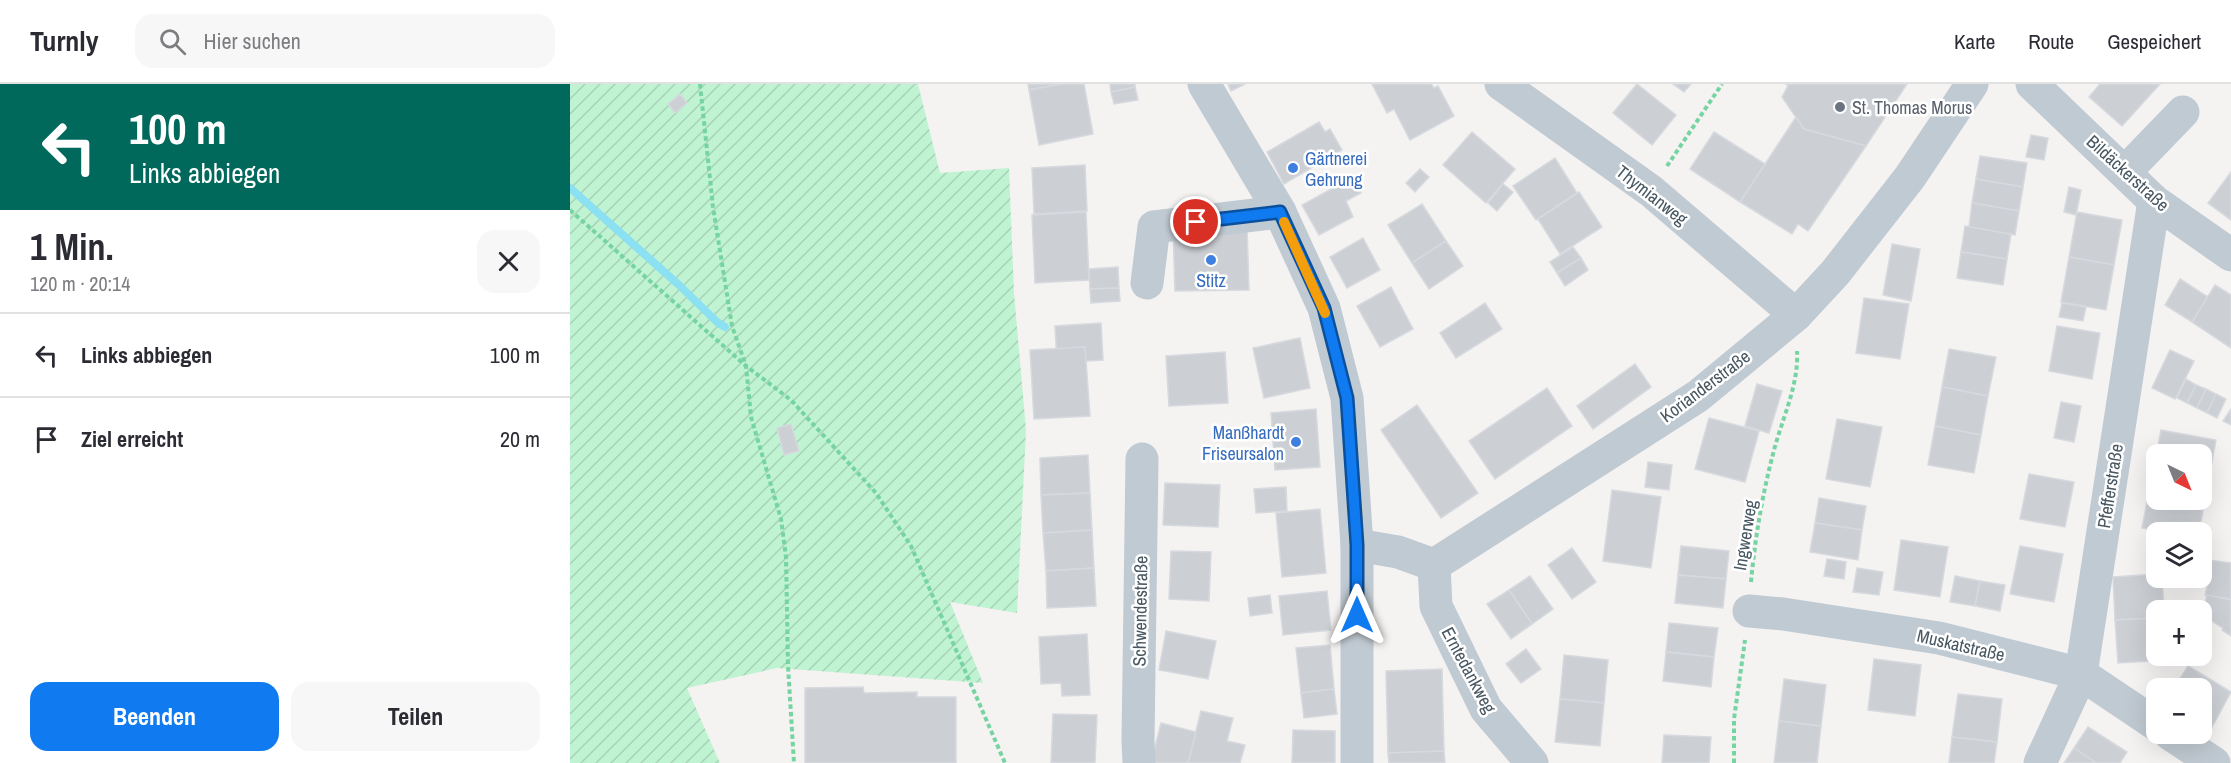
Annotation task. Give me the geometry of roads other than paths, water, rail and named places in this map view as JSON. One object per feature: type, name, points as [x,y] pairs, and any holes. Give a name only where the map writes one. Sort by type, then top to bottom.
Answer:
[{"type":"street","points":[[1204,84],[1280,212],[1324,308],[1347,398],[1357,545],[1357,763]]},
{"type":"street","name":"Thymianweg","points":[[1501,84],[1651,191],[1796,315]]},
{"type":"street","name":"Korianderstraße","points":[[1434,566],[1698,396],[1796,315],[1835,273],[1910,177],[1972,84]]},
{"type":"street","name":"Bildäckerstraße","points":[[2032,84],[2154,201],[2231,255]]},
{"type":"street","points":[[2125,172],[2183,112]]},
{"type":"street","name":"Pfefferstraße","points":[[2040,763],[2081,674],[2154,201]]},
{"type":"street","points":[[1147,283],[1154,227],[1280,212]]},
{"type":"street","name":"Schwendestraße","points":[[1139,763],[1142,459]]},
{"type":"street","points":[[1357,545],[1398,552],[1434,566]]},
{"type":"street","name":"Erntedankweg","points":[[1434,566],[1436,606],[1486,709],[1532,763]]},
{"type":"street","name":"Muskatstraße","points":[[1749,611],[1783,614],[1939,638],[2081,674],[2146,718]]},
{"type":"street","points":[[2185,744],[2214,763]]},
{"type":"waterway","points":[[570,188],[725,327]]},
{"type":"place","name":"St. Thomas Morus","points":[[1840,107]]},
{"type":"place","name":"Gärtnerei Gehrung","points":[[1293,168]]},
{"type":"place","name":"Stitz","points":[[1211,260]]},
{"type":"place","name":"Manßhardt Friseursalon","points":[[1296,442]]}]
